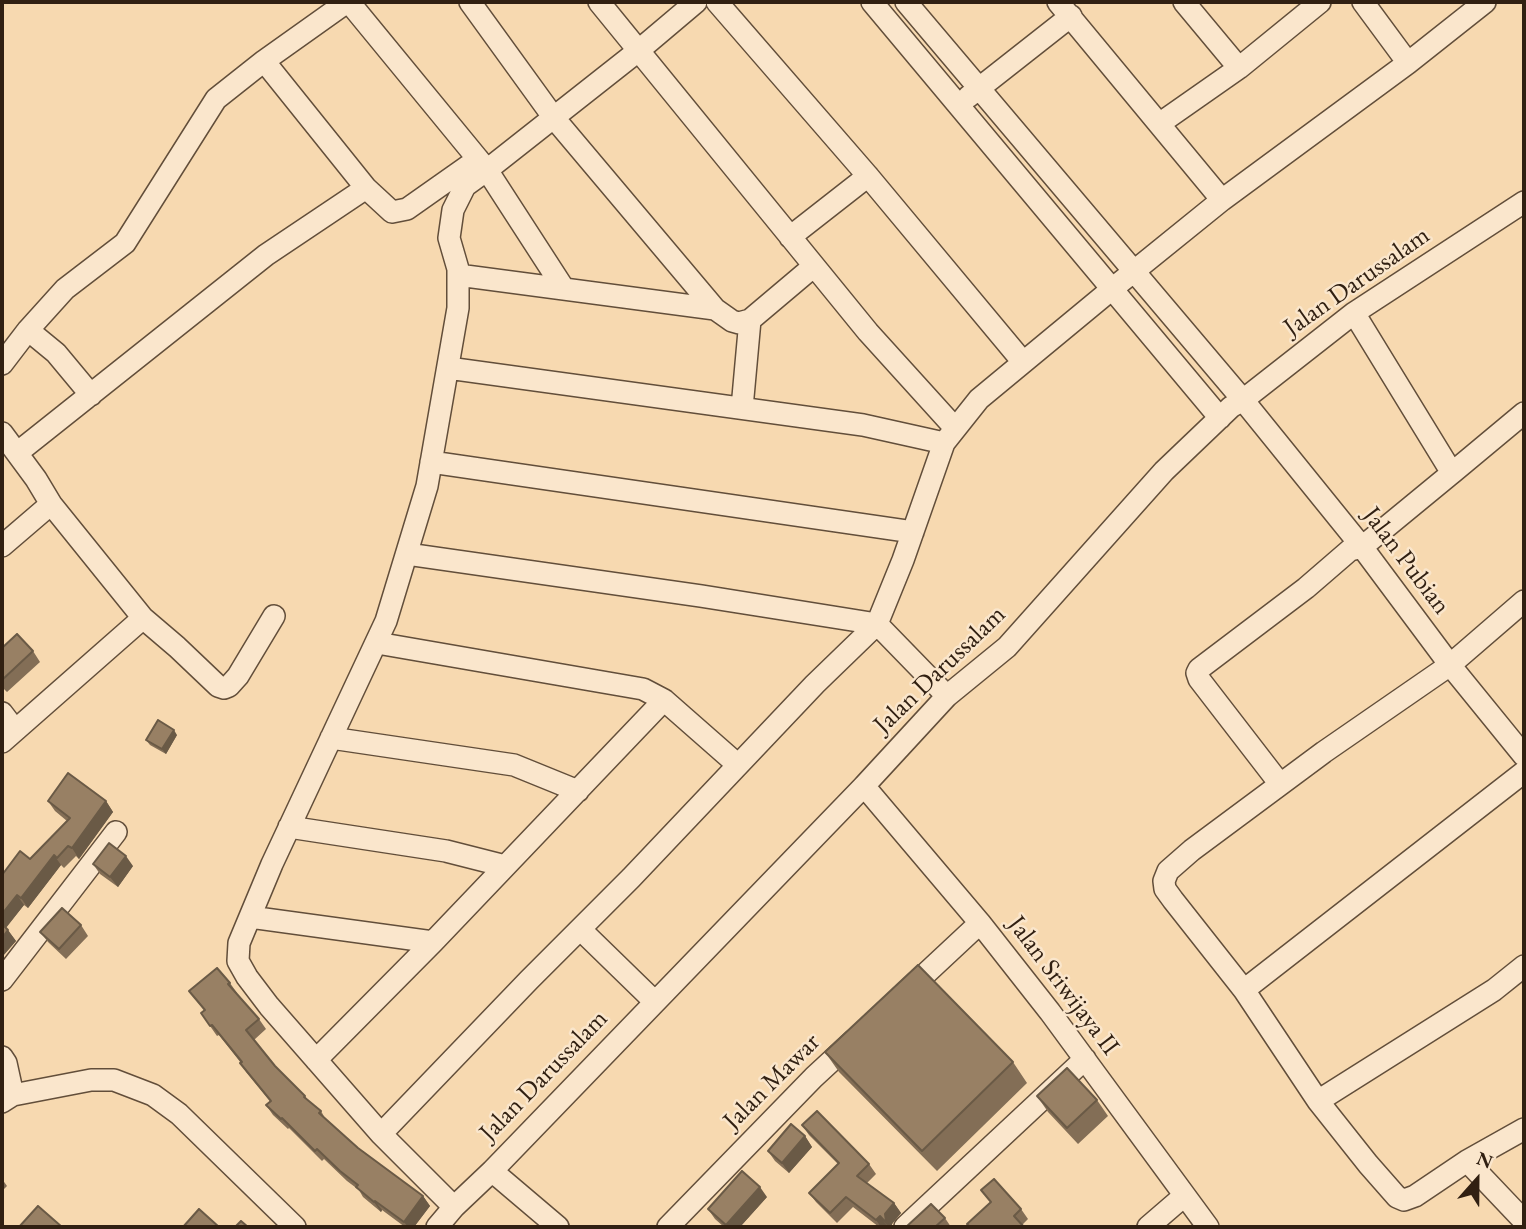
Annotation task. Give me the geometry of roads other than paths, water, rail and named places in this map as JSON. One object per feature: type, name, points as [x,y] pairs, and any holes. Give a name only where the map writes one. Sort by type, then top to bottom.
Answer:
[{"type":"street","points":[[2,364],[65,289],[125,243],[216,99],[264,61],[348,2],[482,165],[564,289]]},
{"type":"street","points":[[470,2],[554,118],[715,309],[738,323],[750,320],[814,266]]},
{"type":"street","points":[[598,2],[950,436]]},
{"type":"street","points":[[264,61],[366,188],[392,212],[407,209],[554,118],[696,2]]},
{"type":"street","points":[[717,2],[868,176],[1023,362]]},
{"type":"street","points":[[872,2],[1220,418]]},
{"type":"street","name":"Jalan Pubian","points":[[906,2],[1243,400],[1362,547],[1450,665],[1524,756]]},
{"type":"street","points":[[1184,2],[1239,68]]},
{"type":"street","points":[[1363,2],[1408,63]]},
{"type":"street","points":[[382,1135],[528,980],[631,878],[877,624],[950,436],[979,399],[1222,200],[1408,63],[1485,2]]},
{"type":"street","points":[[1159,124],[1239,68],[1315,3]]},
{"type":"street","points":[[958,104],[979,89],[1064,9],[1222,200]]},
{"type":"street","points":[[454,1207],[382,1135],[316,1060],[269,1006],[238,961],[239,943],[289,827],[377,643],[407,554],[427,486],[458,308],[458,269],[449,238],[453,210],[465,186],[482,165]]},
{"type":"street","points":[[790,237],[868,176]]},
{"type":"street","points":[[17,453],[267,255],[366,188]]},
{"type":"street","name":"Jalan Darussalam","points":[[437,1227],[864,786],[947,696],[1007,647],[1164,471],[1231,407],[1354,313],[1524,202]]},
{"type":"street","points":[[458,275],[715,309]]},
{"type":"street","points":[[1354,313],[1452,473]]},
{"type":"street","points":[[743,408],[750,320]]},
{"type":"street","points":[[29,330],[56,353],[91,395]]},
{"type":"street","points":[[448,368],[950,436]]},
{"type":"street","points":[[1280,784],[1197,673],[1203,665],[1306,588],[1350,550],[1362,547],[1524,413]]},
{"type":"street","points":[[2,433],[36,479],[51,505],[143,618],[218,686],[229,686],[238,676],[274,616]]},
{"type":"street","points":[[431,462],[913,532]]},
{"type":"street","points":[[2,546],[51,505]]},
{"type":"street","points":[[407,554],[877,624],[947,696]]},
{"type":"street","points":[[1524,601],[1450,665],[1280,784],[1192,850],[1168,871],[1164,881],[1165,889],[1244,990],[1318,1101],[1397,1197],[1404,1200],[1415,1196],[1467,1161],[1524,1129]]},
{"type":"street","points":[[2,713],[8,736],[143,618]]},
{"type":"street","points":[[377,643],[643,689],[664,700],[738,765]]},
{"type":"street","points":[[316,1060],[433,942],[664,700]]},
{"type":"street","points":[[331,738],[514,765],[578,791]]},
{"type":"street","points":[[1244,990],[1524,772]]},
{"type":"street","name":"Jalan Sriwijaya II","points":[[864,786],[980,923],[1050,1012],[1208,1227]]},
{"type":"street","points":[[289,827],[446,851],[505,866]]},
{"type":"street","points":[[2,980],[116,832]]},
{"type":"street","points":[[250,917],[433,942]]},
{"type":"street","points":[[892,1004],[980,923]]},
{"type":"street","points":[[580,929],[655,1002]]},
{"type":"street","points":[[1318,1101],[1494,990],[1524,966]]},
{"type":"street","name":"Jalan Mawar","points":[[668,1227],[814,1077],[863,1031]]},
{"type":"street","points":[[2,1057],[6,1063],[8,1098],[91,1080],[114,1080],[153,1095],[179,1114],[295,1227]]},
{"type":"street","points":[[905,1227],[1085,1059]]},
{"type":"street","points":[[1467,1161],[1524,1221]]},
{"type":"street","points":[[492,1171],[558,1227]]},
{"type":"street","points":[[1148,1227],[1184,1196]]}]
